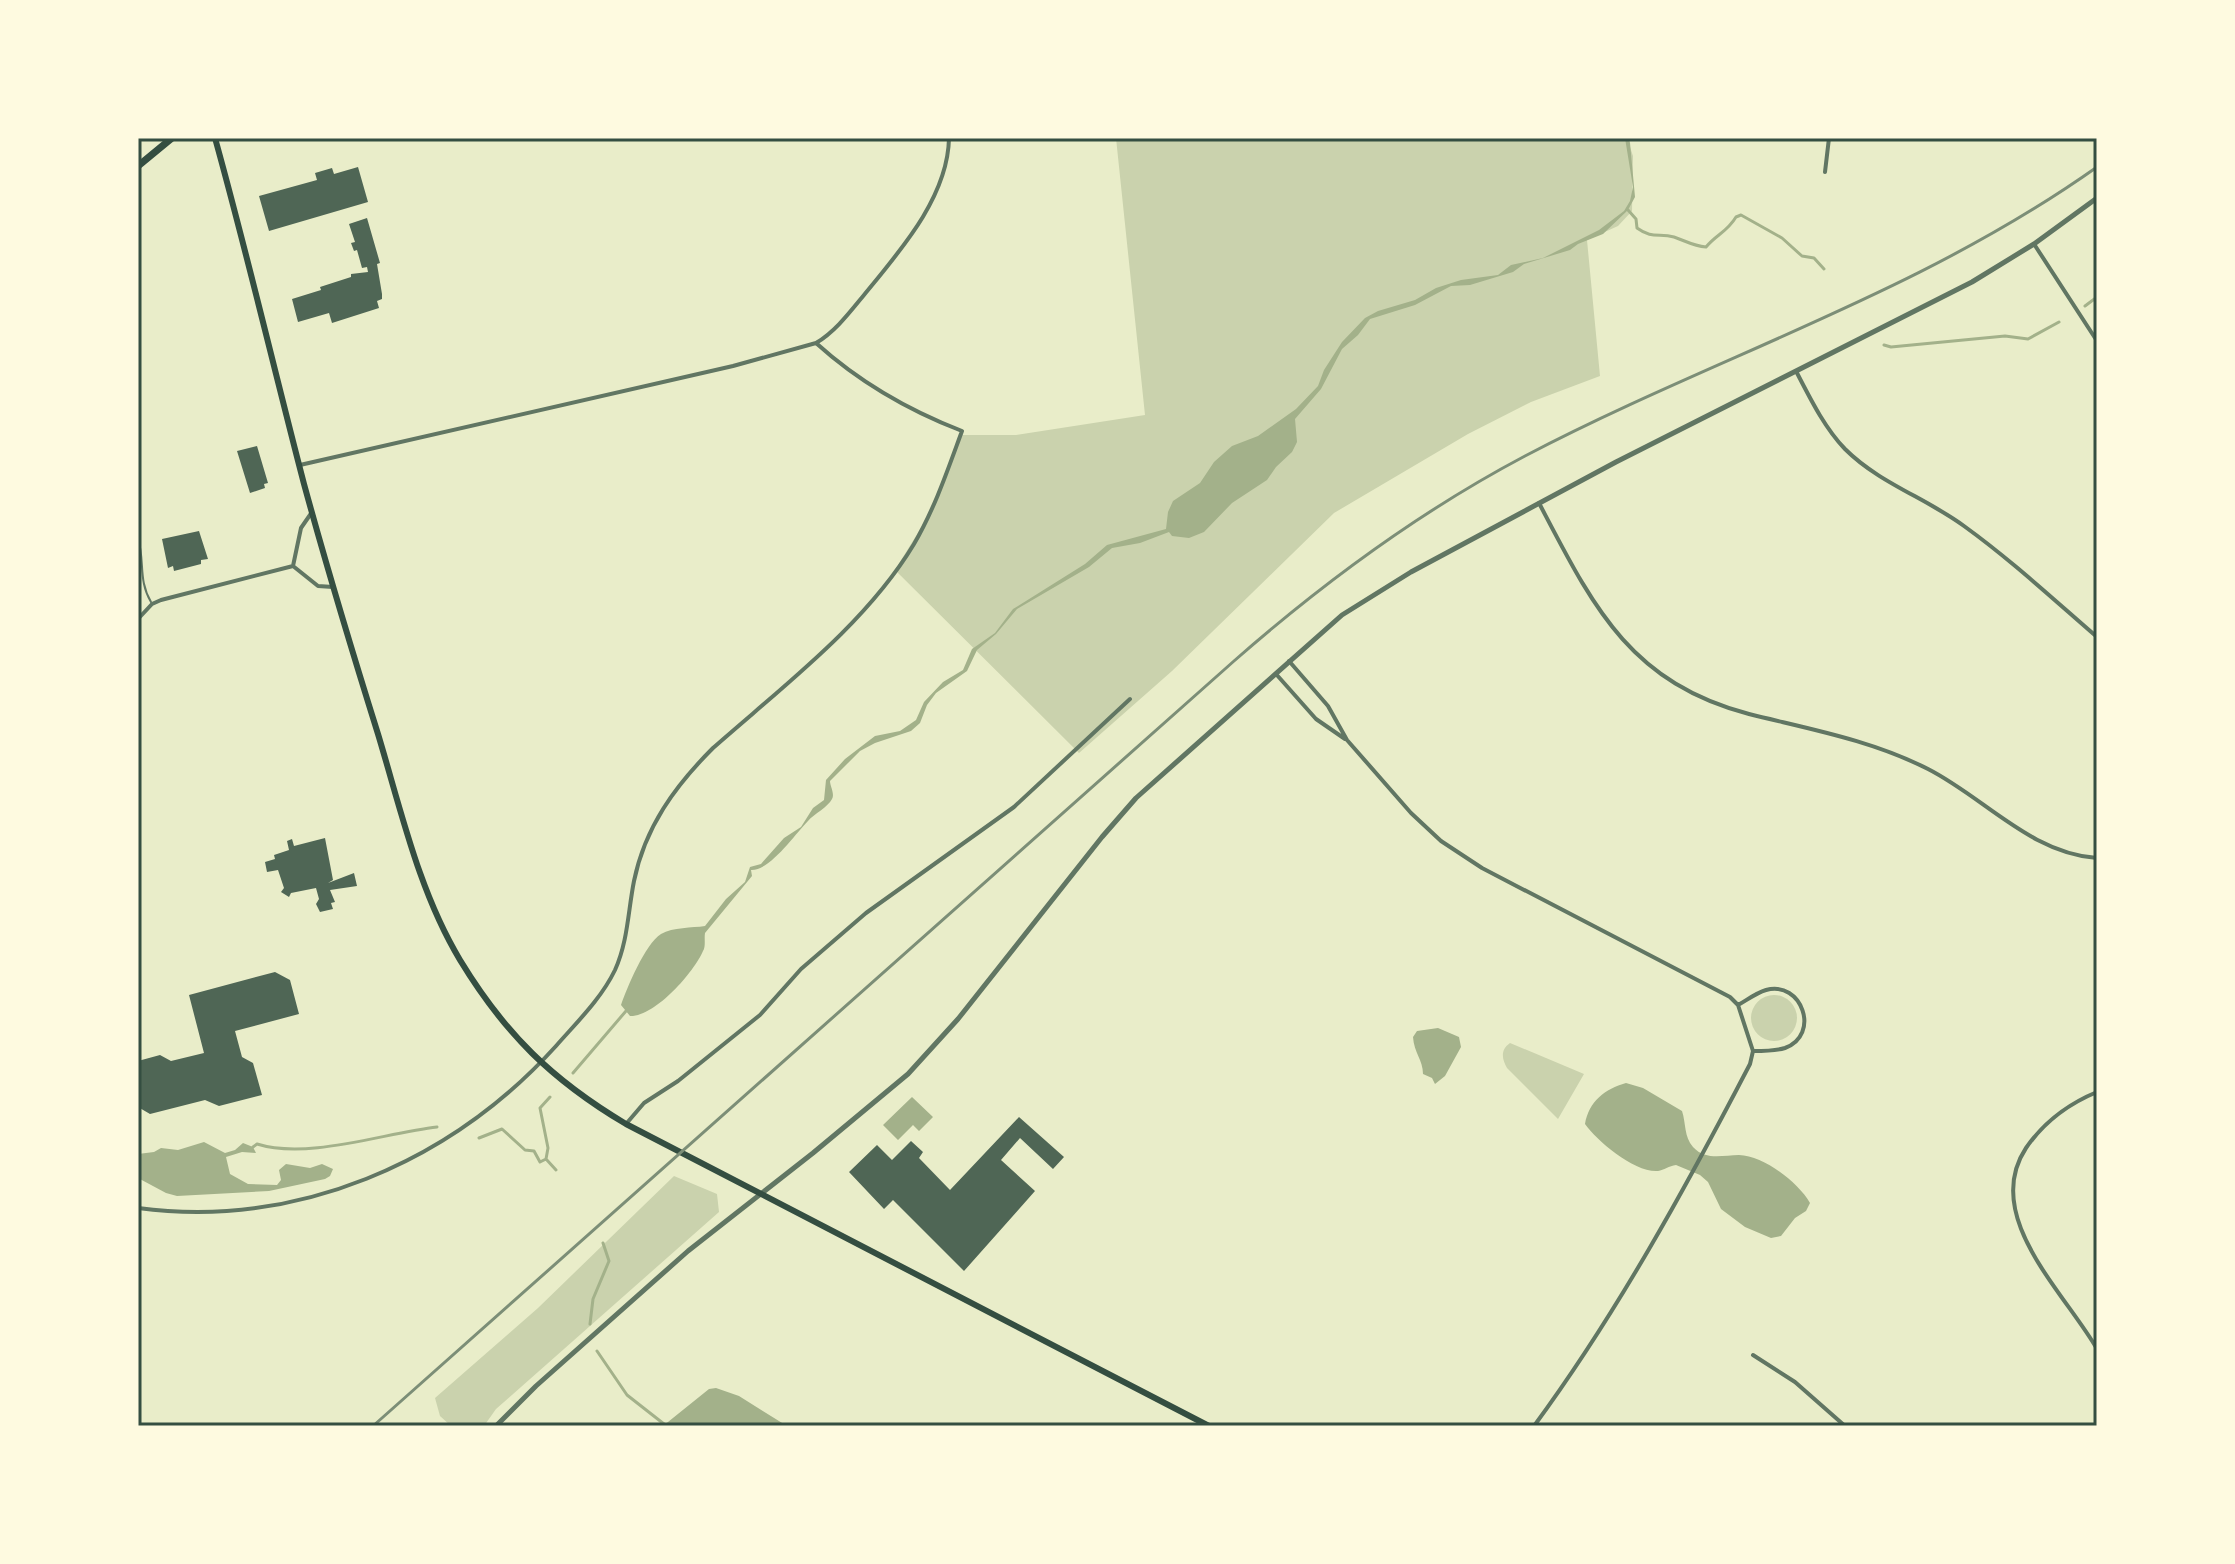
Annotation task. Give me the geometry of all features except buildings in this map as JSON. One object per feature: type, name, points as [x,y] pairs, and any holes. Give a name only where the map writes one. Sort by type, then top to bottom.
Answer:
[{"type":"main road","points":[[138,166],[172,138]]},
{"type":"main road","points":[[215,138],[312,512],[399,806],[436,913],[459,958],[505,1025],[541,1063],[585,1100],[626,1124],[1209,1426]]},
{"type":"street","points":[[300,465],[733,366],[816,343],[844,318],[908,241],[939,184],[948,160],[949,138]]},
{"type":"street","points":[[1825,172],[1829,138]]},
{"type":"street","points":[[496,1426],[536,1386],[688,1251],[884,1095],[924,1058],[1136,798],[1275,673],[1367,597],[1539,503],[1946,296],[2034,244],[2097,198]]},
{"type":"street","points":[[2034,244],[2097,341]]},
{"type":"street","points":[[138,1208],[189,1212],[251,1209],[294,1202],[341,1189],[400,1165],[450,1138],[500,1100],[541,1063],[592,1006],[614,970],[624,942],[641,853],[666,802],[713,748],[854,621],[881,590],[926,523],[962,431],[871,384],[838,363],[816,343]]},
{"type":"street","points":[[1796,371],[1819,414],[1847,451],[1869,469],[1974,533],[2097,637]]},
{"type":"street","points":[[1539,503],[1586,591],[1603,616],[1630,649],[1669,679],[1724,706],[1844,736],[1912,761],[1958,787],[2044,844],[2064,852],[2097,858]]},
{"type":"street","points":[[293,566],[301,528],[312,512]]},
{"type":"street","points":[[293,566],[318,586],[333,587]]},
{"type":"street","points":[[138,619],[152,604],[293,566]]},
{"type":"street","points":[[1289,661],[1328,706],[1347,740],[1425,828],[1457,854],[1730,997],[1738,1005],[1753,1051],[1750,1064],[1687,1182],[1594,1341],[1534,1426]]},
{"type":"street","points":[[1275,673],[1316,719],[1347,740]]},
{"type":"street","points":[[626,1124],[644,1103],[678,1081],[760,1015],[801,969],[866,913],[1014,807],[1130,699]]},
{"type":"street","points":[[1738,1005],[1758,993],[1779,989],[1795,996],[1804,1010],[1802,1033],[1792,1044],[1774,1050],[1753,1051]]},
{"type":"street","points":[[2097,1092],[2071,1105],[2039,1131],[2020,1157],[2011,1191],[2014,1212],[2025,1237],[2097,1349]]},
{"type":"street","points":[[1753,1355],[1808,1393],[1845,1426]]},
{"type":"lane","points":[[138,538],[142,584],[152,604]]},
{"type":"shaded area","points":[[1116,138],[1627,138],[1633,156],[1632,211],[1618,226],[1587,240],[1600,376],[1531,402],[1468,434],[1334,513],[1172,671],[1079,753],[895,570],[927,518],[961,435],[1016,435],[1145,415]]},
{"type":"shaded area","points":[[1625,138],[1629,138],[1630,143],[1635,197],[1628,210],[1603,234],[1570,250],[1524,264],[1513,272],[1470,285],[1451,286],[1415,305],[1370,319],[1342,349],[1321,389],[1295,419],[1297,442],[1267,480],[1232,503],[1204,532],[1189,538],[1172,536],[1169,532],[1140,543],[1112,548],[1089,567],[1017,609],[996,634],[977,650],[967,671],[936,693],[920,723],[911,731],[860,751],[830,781],[833,795],[830,802],[766,865],[751,870],[752,876],[705,933],[703,951],[683,981],[651,1009],[630,1016],[621,1005],[637,967],[655,939],[671,930],[705,926],[726,899],[745,882],[750,867],[761,864],[784,838],[801,827],[813,808],[824,800],[826,780],[845,759],[875,736],[900,731],[916,720],[924,702],[943,682],[963,670],[972,649],[995,633],[1013,609],[1085,564],[1107,545],[1166,529],[1173,501],[1200,483],[1214,462],[1232,446],[1258,436],[1296,409],[1318,386],[1342,342],[1365,318],[1415,300],[1436,288],[1461,280],[1498,275],[1511,265],[1543,258],[1599,230],[1624,211],[1633,187]]},
{"type":"shaded area","points":[[1774,995],[1790,1002],[1797,1018],[1790,1034],[1774,1041],[1758,1034],[1751,1018],[1758,1002]]},
{"type":"shaded area","points":[[1438,1028],[1459,1037],[1461,1047],[1445,1076],[1435,1084],[1432,1078],[1423,1074],[1413,1037],[1417,1031]]},
{"type":"shaded area","points":[[1510,1043],[1584,1074],[1558,1119],[1507,1068],[1503,1055]]},
{"type":"shaded area","points":[[1626,1083],[1643,1088],[1682,1111],[1688,1139],[1703,1154],[1749,1156],[1779,1172],[1805,1195],[1810,1203],[1806,1211],[1795,1218],[1781,1236],[1771,1238],[1745,1227],[1721,1209],[1708,1182],[1700,1175],[1676,1165],[1658,1171],[1649,1170],[1617,1155],[1585,1124],[1590,1109],[1599,1097]]},
{"type":"shaded area","points":[[912,1097],[933,1117],[919,1131],[913,1125],[898,1140],[883,1125]]},
{"type":"shaded area","points":[[204,1142],[225,1153],[243,1143],[253,1147],[256,1153],[242,1152],[226,1157],[230,1174],[248,1184],[277,1185],[281,1180],[279,1170],[286,1164],[310,1168],[322,1164],[333,1169],[325,1179],[269,1191],[177,1196],[138,1178],[138,1154],[161,1148],[178,1150]]},
{"type":"shaded area","points":[[674,1176],[717,1194],[719,1212],[496,1409],[484,1426],[451,1426],[440,1416],[435,1398],[538,1308]]},
{"type":"shaded area","points":[[716,1388],[739,1396],[787,1426],[663,1426],[709,1389]]},
{"type":"waterway","points":[[1628,210],[1636,219],[1637,228],[1642,231],[1706,247],[1741,215],[1782,238],[1802,256],[1814,258],[1824,269]]},
{"type":"waterway","points":[[2085,306],[2097,297]]},
{"type":"waterway","points":[[1884,345],[1891,347],[2005,336],[2028,339],[2059,322]]},
{"type":"waterway","points":[[573,1073],[626,1011]]},
{"type":"waterway","points":[[479,1138],[502,1129],[525,1150],[534,1151],[540,1162],[546,1159],[548,1148],[540,1108],[550,1097]]},
{"type":"waterway","points":[[253,1147],[257,1144],[277,1148],[322,1147],[437,1127]]},
{"type":"waterway","points":[[546,1159],[556,1170]]},
{"type":"waterway","points":[[590,1324],[593,1299],[609,1261],[603,1243]]},
{"type":"waterway","points":[[597,1351],[627,1395],[664,1424]]},
{"type":"railway","points":[[373,1426],[1234,661],[1338,576],[1447,501],[1525,456],[1597,420],[1888,288],[2029,212],[2097,167]]}]
